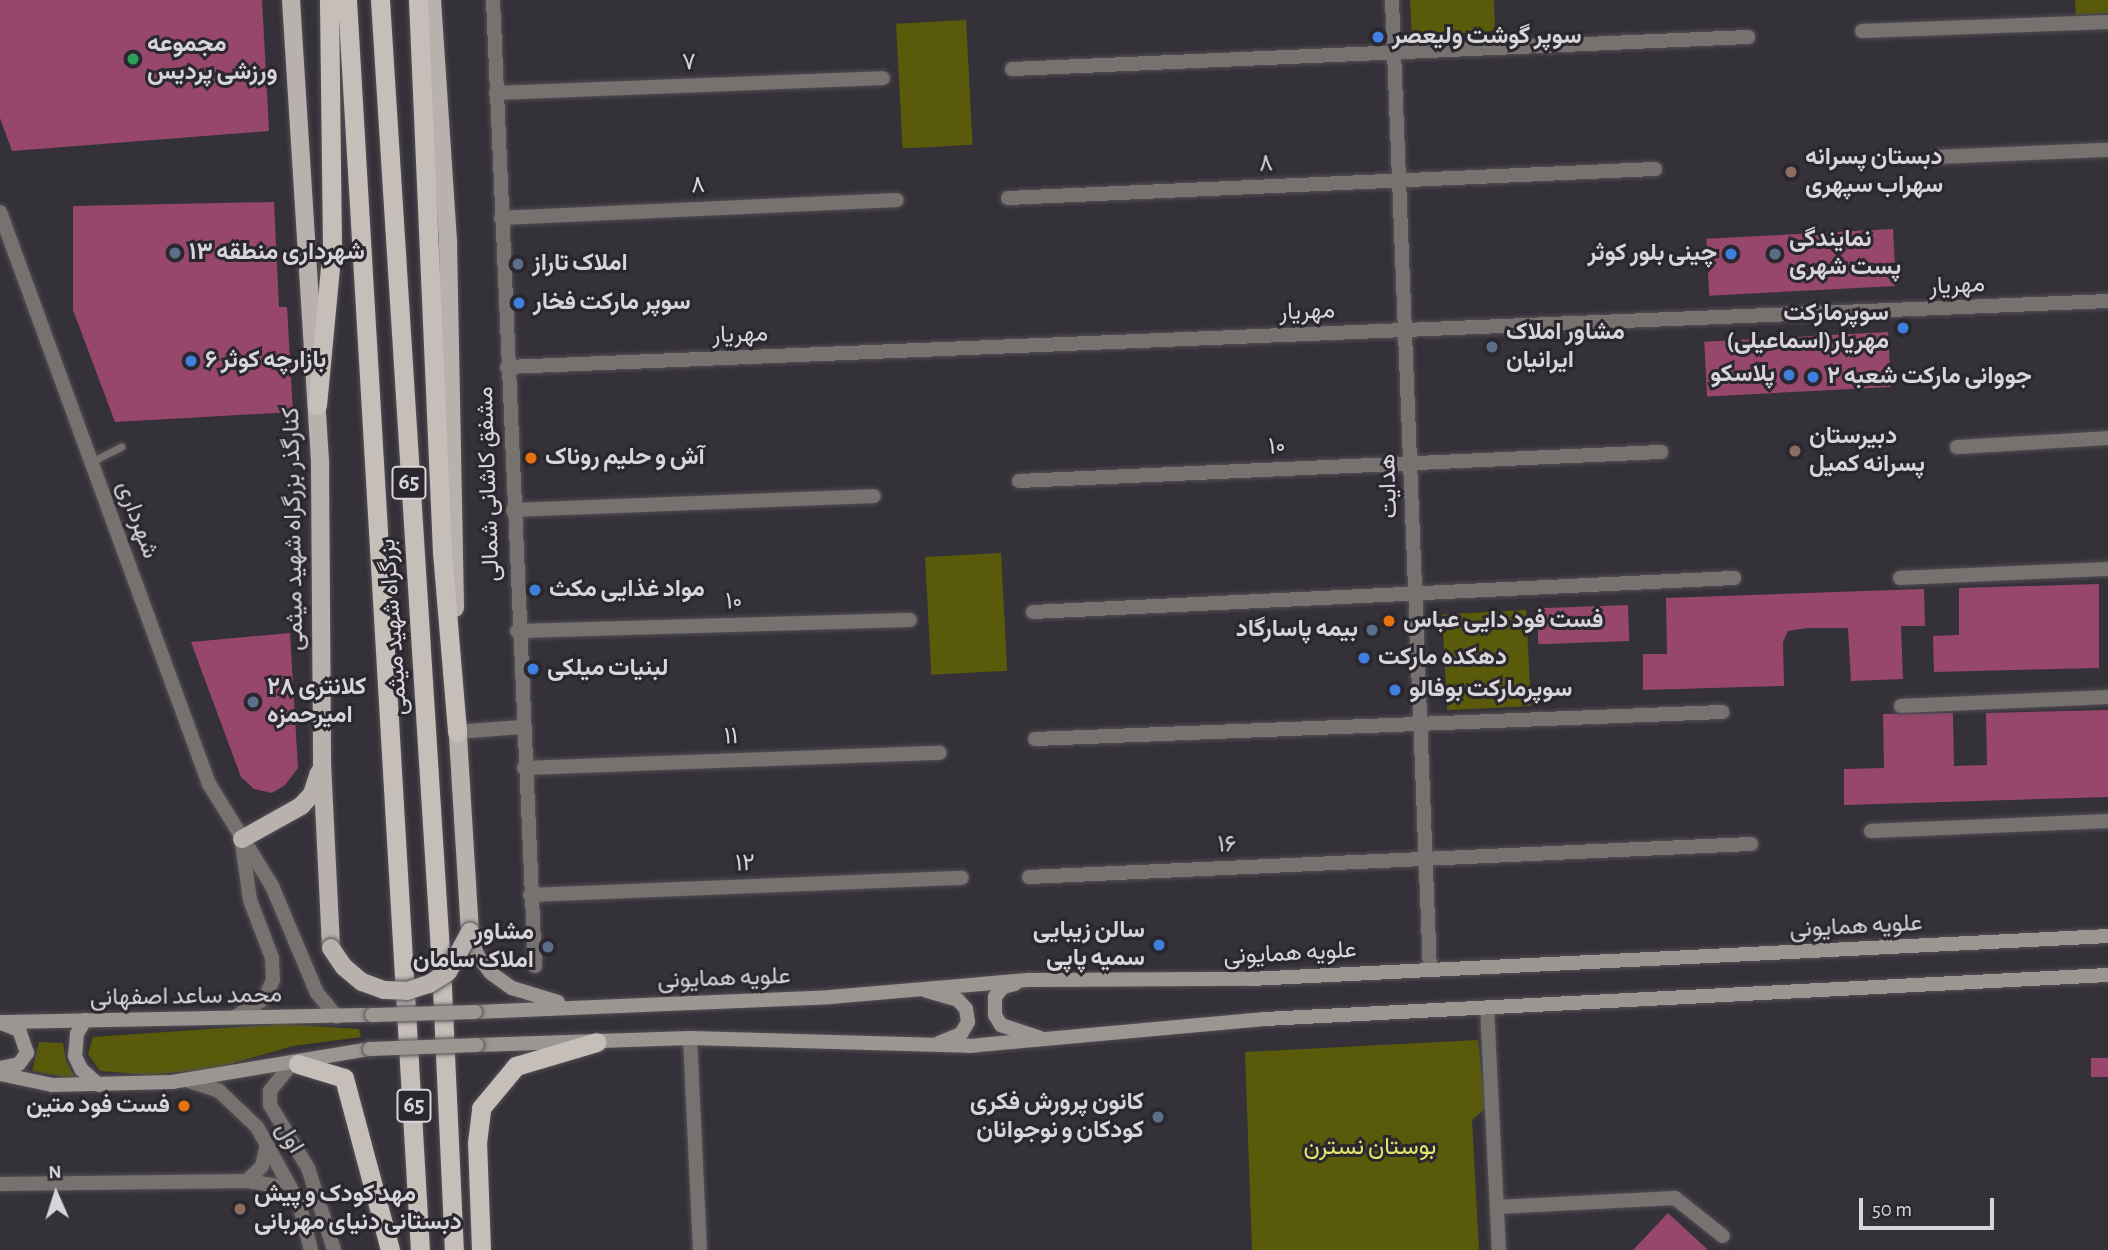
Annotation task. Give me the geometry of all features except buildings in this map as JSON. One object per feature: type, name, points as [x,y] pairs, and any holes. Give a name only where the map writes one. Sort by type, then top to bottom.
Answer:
[{"type":"highway","points":[[317,405],[332,247],[329,0]]},
{"type":"highway","name":"بزرگراه شهید میثمی","points":[[347,0],[420,1250]]},
{"type":"highway","name":"بزرگراه شهید میثمی","points":[[380,0],[441,966],[454,1250]]},
{"type":"highway","points":[[418,0],[442,552],[457,732]]},
{"type":"highway","points":[[481,1250],[477,1143],[481,1108],[516,1066],[597,1042]]},
{"type":"highway","points":[[294,1065],[344,1078],[390,1250]]},
{"type":"main road","name":"کنارگذر بزرگراه شهید میثمی","points":[[291,0],[317,405],[322,763],[331,948],[344,967],[362,982],[384,990],[407,990],[448,972],[470,932]]},
{"type":"main road","points":[[432,0],[448,243],[457,732],[470,932],[485,965],[512,988],[543,1000],[601,1006]]},
{"type":"main road","points":[[242,839],[301,806],[312,794],[322,763]]},
{"type":"main road","name":"علویه همایونی","points":[[372,1016],[830,997],[1030,980],[1239,980],[2108,936]]},
{"type":"main road","points":[[0,1071],[52,1085],[189,1081],[294,1065],[370,1049],[690,1038],[924,1047],[1051,1040],[1265,1019],[2108,975]]},
{"type":"main road","points":[[1030,980],[1003,987],[995,997],[995,1015],[1013,1031],[1051,1040]]},
{"type":"main road","points":[[916,988],[958,1000],[966,1009],[968,1022],[954,1037],[924,1047]]},
{"type":"main road","name":"محمد ساعد اصفهانی","points":[[0,1023],[372,1016]]},
{"type":"main road","points":[[85,1020],[77,1034],[75,1056],[81,1069],[99,1085]]},
{"type":"main road","points":[[0,1023],[19,1030],[27,1053],[19,1064],[0,1071]]},
{"type":"street","name":"مشفق کاشانی شمالی","points":[[493,0],[521,727],[535,966]]},
{"type":"street","name":"هدایت","points":[[1392,0],[1430,970]]},
{"type":"street","points":[[1862,31],[2108,22]]},
{"type":"street","points":[[1012,69],[1748,37]]},
{"type":"street","name":"۷","points":[[496,93],[883,78]]},
{"type":"street","points":[[1938,157],[2108,150]]},
{"type":"street","points":[[1399,181],[1655,169]]},
{"type":"street","name":"۸","points":[[1008,198],[1399,181]]},
{"type":"street","name":"۸","points":[[501,218],[897,200]]},
{"type":"street","name":"شهرداری","points":[[0,212],[209,784],[272,886],[317,993],[337,1017]]},
{"type":"street","name":"مهریار","points":[[508,367],[2108,301]]},
{"type":"street","points":[[1957,447],[2108,438]]},
{"type":"street","name":"۱۰","points":[[1019,481],[1661,452]]},
{"type":"street","points":[[513,510],[874,496]]},
{"type":"street","points":[[1900,578],[2108,569]]},
{"type":"street","points":[[1034,612],[1734,578]]},
{"type":"street","name":"۱۰","points":[[517,631],[910,620]]},
{"type":"street","points":[[1901,706],[2108,697]]},
{"type":"street","points":[[1035,739],[1421,726],[1722,712]]},
{"type":"street","points":[[457,732],[521,727]]},
{"type":"street","name":"۱۱","points":[[524,768],[940,752]]},
{"type":"street","points":[[1871,831],[2108,821]]},
{"type":"street","points":[[235,1017],[265,998],[273,980],[272,958],[247,888],[242,839]]},
{"type":"street","name":"۱۶","points":[[1029,877],[1751,844]]},
{"type":"street","name":"۱۲","points":[[530,895],[962,878]]},
{"type":"street","points":[[1487,1007],[1500,1250]]},
{"type":"street","points":[[690,1038],[700,1250]]},
{"type":"street","name":"اول","points":[[294,1065],[270,1091],[271,1105],[308,1168],[334,1250]]},
{"type":"street","name":"اول","points":[[189,1081],[219,1091],[234,1103],[267,1145],[297,1199],[311,1250]]},
{"type":"street","points":[[247,1181],[262,1166],[267,1145]]},
{"type":"street","points":[[0,1184],[247,1181],[278,1186],[297,1199]]},
{"type":"street","points":[[1497,1206],[1675,1198],[1723,1236]]},
{"type":"lane","points":[[91,462],[121,447]]},
{"type":"green space","points":[[1410,0],[1494,0],[1495,31],[1412,37]]},
{"type":"green space","points":[[2075,0],[2108,0],[2108,13],[2076,15]]},
{"type":"green space","points":[[966,20],[973,145],[903,148],[896,24]]},
{"type":"green space","points":[[1001,553],[1007,671],[931,675],[925,557]]},
{"type":"green space","points":[[1526,610],[1531,706],[1447,710],[1442,614]]},
{"type":"green space","points":[[283,1024],[359,1029],[361,1037],[293,1046],[216,1068],[149,1075],[100,1071],[88,1054],[93,1037]]},
{"type":"green space","name":"بوستان نسترن","points":[[1478,1040],[1486,1108],[1472,1120],[1479,1250],[1252,1250],[1245,1052]]},
{"type":"green space","points":[[39,1042],[63,1043],[66,1061],[76,1079],[32,1071]]},
{"type":"place","name":"سوپر گوشت ولیعصر","points":[[1378,37]]},
{"type":"place","name":"مجموعه ورزشی پردیس","points":[[133,59]]},
{"type":"place","name":"دبستان پسرانه سهراب سپهری","points":[[1791,172]]},
{"type":"place","name":"شهرداری منطقه ۱۳","points":[[175,253]]},
{"type":"place","name":"چینی بلور کوثر","points":[[1731,254]]},
{"type":"place","name":"نمایندگی پست شهری","points":[[1775,254]]},
{"type":"place","name":"املاک تاراز","points":[[518,264]]},
{"type":"place","name":"سوپر مارکت فخار","points":[[519,303]]},
{"type":"place","name":"سوپرمارکت مهریار(اسماعیلی)","points":[[1903,328]]},
{"type":"place","name":"مشاور املاک ایرانیان","points":[[1492,347]]},
{"type":"place","name":"بازارچه کوثر ۶","points":[[191,361]]},
{"type":"place","name":"پلاسکو","points":[[1789,375]]},
{"type":"place","name":"جووانی مارکت شعبه ۲","points":[[1813,377]]},
{"type":"place","name":"دبیرستان پسرانه کمیل","points":[[1795,451]]},
{"type":"place","name":"آش و حلیم روناک","points":[[531,458]]},
{"type":"place","name":"مواد غذایی مکث","points":[[535,590]]},
{"type":"place","name":"فست فود دایی عباس","points":[[1389,621]]},
{"type":"place","name":"بیمه پاسارگاد","points":[[1372,630]]},
{"type":"place","name":"دهکده مارکت","points":[[1364,658]]},
{"type":"place","name":"لبنیات میلکی","points":[[533,669]]},
{"type":"place","name":"سوپرمارکت بوفالو","points":[[1395,690]]},
{"type":"place","name":"کلانتری ۲۸ امیرحمزه","points":[[253,702]]},
{"type":"place","name":"سالن زیبایی سمیه پاپی","points":[[1159,945]]},
{"type":"place","name":"مشاور املاک سامان","points":[[548,947]]},
{"type":"place","name":"فست فود متین","points":[[184,1106]]},
{"type":"place","name":"کانون پرورش فکری کودکان و نوجوانان","points":[[1158,1117]]},
{"type":"place","name":"مهد کودک و پیش دبستانی دنیای‌ مهربانی","points":[[240,1209]]}]
